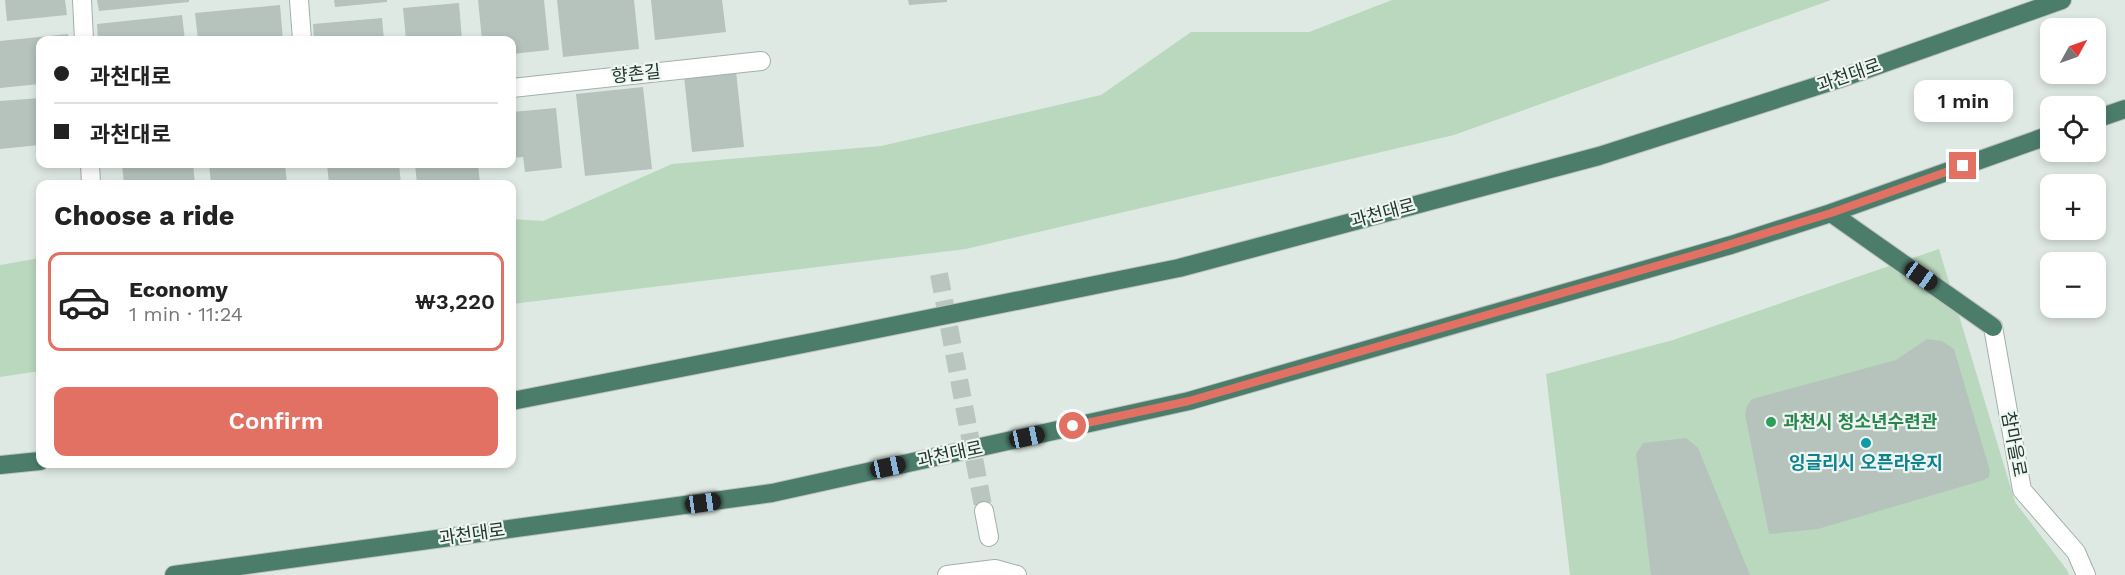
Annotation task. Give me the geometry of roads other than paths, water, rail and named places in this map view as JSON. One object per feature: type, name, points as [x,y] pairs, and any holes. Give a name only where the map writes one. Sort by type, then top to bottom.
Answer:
[{"type":"highway","name":"과천대로","points":[[516,400],[1179,268],[1599,156],[1839,79],[2062,0]]},
{"type":"highway","points":[[2106,115],[2125,108]]},
{"type":"highway","name":"과천대로","points":[[174,575],[772,493],[1189,401],[1719,248],[1831,213],[2040,139]]},
{"type":"highway","points":[[1831,213],[1993,327]]},
{"type":"highway","points":[[0,465],[36,461]]},
{"type":"street","points":[[82,0],[84,36]]},
{"type":"street","points":[[299,0],[302,36]]},
{"type":"street","name":"향촌길","points":[[516,88],[761,61]]},
{"type":"street","name":"참마을로","points":[[1993,327],[2022,490],[2076,552],[2086,575]]},
{"type":"street","points":[[984,511],[989,537]]},
{"type":"street","points":[[947,575],[995,568],[1017,575]]},
{"type":"tunnel","points":[[939,274],[984,511]]},
{"type":"place","name":"과천시 청소년수련관","points":[[1771,422]]},
{"type":"place","name":"잉글리시 오픈라운지","points":[[1866,443]]}]
